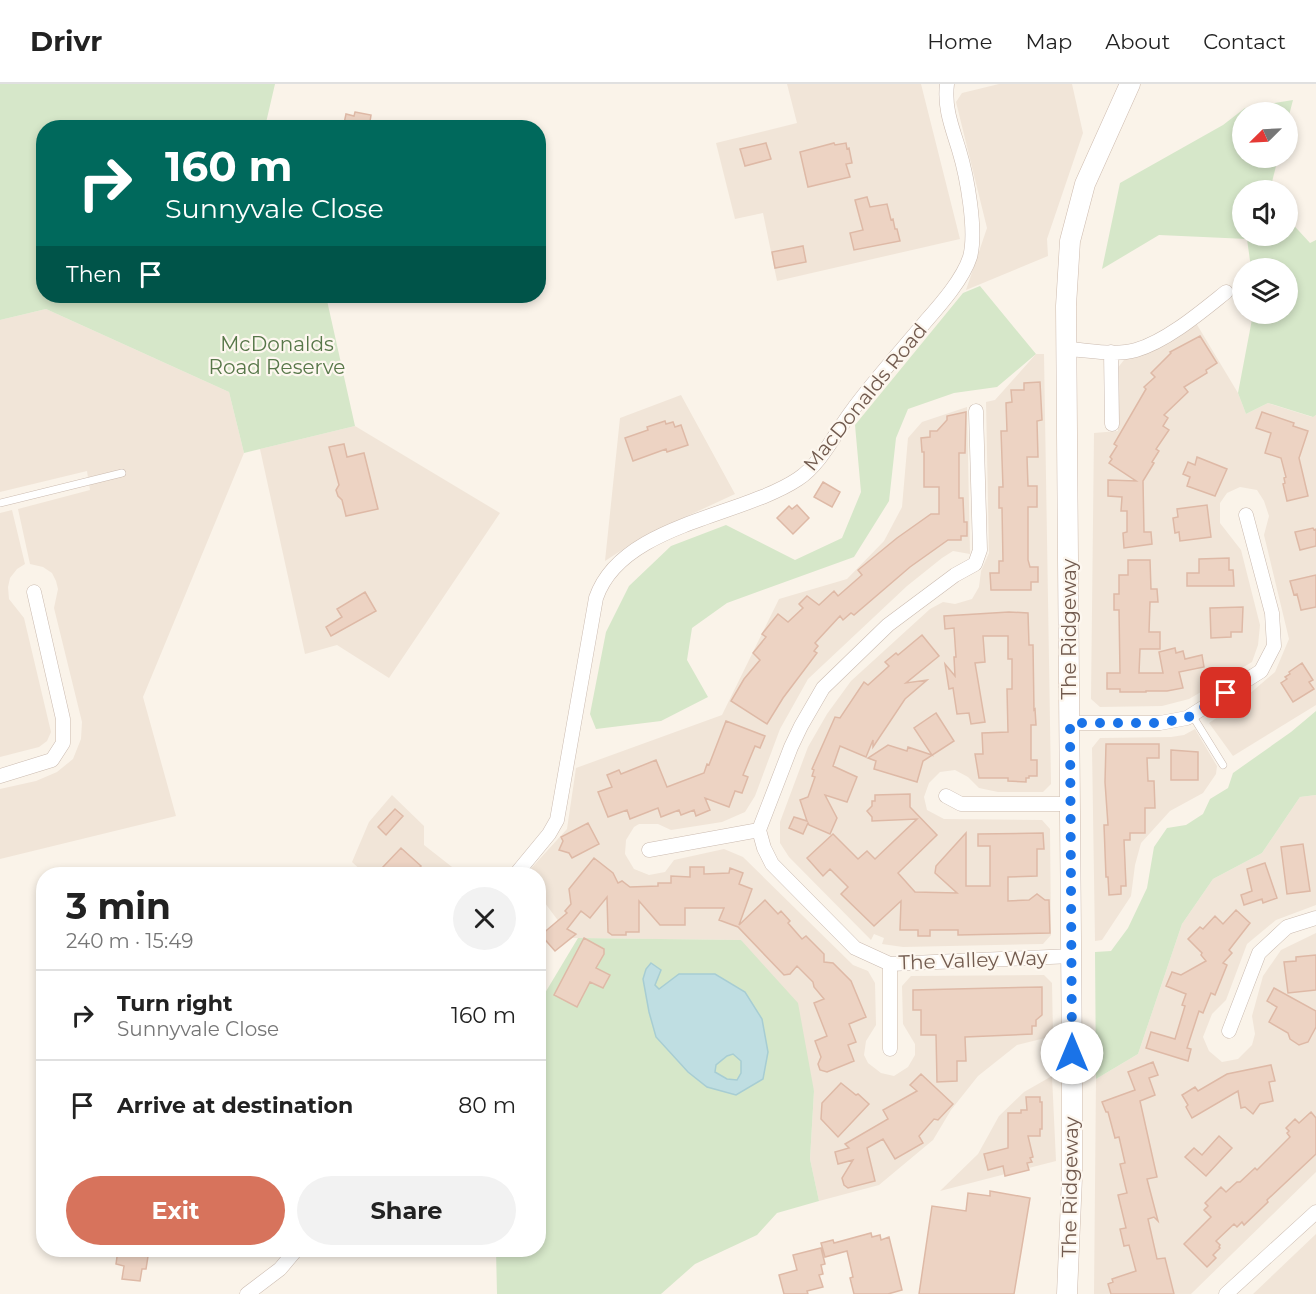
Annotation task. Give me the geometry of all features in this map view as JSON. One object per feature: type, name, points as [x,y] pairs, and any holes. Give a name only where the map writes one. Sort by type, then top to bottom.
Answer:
[{"type":"street","name":"MacDonalds Road","points":[[522,867],[537,850],[557,820],[596,598],[603,581],[621,561],[660,536],[786,486],[806,473],[854,408],[950,292],[969,258],[974,227],[960,153],[947,112],[945,99],[947,84]]},
{"type":"street","name":"The Ridgeway","points":[[1067,1294],[1072,1177],[1072,956],[1066,306],[1070,241],[1085,184],[1130,84]]},
{"type":"street","points":[[1067,349],[1111,352],[1137,350],[1178,329],[1226,292]]},
{"type":"street","points":[[1111,352],[1112,424]]},
{"type":"street","points":[[649,850],[759,830],[796,736],[823,688],[888,625],[955,575],[975,564],[980,550],[976,411]]},
{"type":"street","points":[[1070,723],[1160,723],[1187,718],[1261,671],[1274,646],[1272,613],[1246,515]]},
{"type":"street","points":[[0,776],[52,760],[63,743],[63,718],[34,592]]},
{"type":"street","points":[[946,796],[962,804],[1071,804]]},
{"type":"street","name":"The Valley Way","points":[[759,830],[772,864],[855,948],[890,963],[1072,956]]},
{"type":"street","points":[[1229,1031],[1259,953],[1287,927],[1316,918]]},
{"type":"street","points":[[890,963],[890,1049]]},
{"type":"street","points":[[1226,1294],[1316,1212]]},
{"type":"street","points":[[247,1294],[280,1269],[290,1257]]},
{"type":"lane","points":[[0,503],[122,473]]},
{"type":"lane","points":[[1192,715],[1223,765]]},
{"type":"shaded area","points":[[787,84],[921,84],[960,239],[777,281],[763,213],[735,219],[716,143],[797,123]]},
{"type":"shaded area","points":[[999,84],[1072,84],[1083,133],[1047,239],[1048,256],[966,290],[987,228],[956,102],[962,93]]},
{"type":"shaded area","points":[[46,309],[229,392],[244,453],[143,697],[176,816],[0,859],[0,789],[36,781],[57,772],[73,759],[81,739],[82,722],[54,608],[58,589],[56,581],[52,573],[43,567],[30,564],[18,509],[90,490],[87,471],[0,492],[0,320]]},
{"type":"shaded area","points":[[1196,323],[1238,393],[1246,414],[1268,403],[1312,417],[1316,415],[1316,705],[1233,756],[1209,723],[1241,701],[1275,672],[1289,639],[1264,535],[1269,516],[1257,490],[1240,487],[1227,493],[1220,503],[1220,523],[1241,550],[1260,625],[1258,645],[1252,662],[1189,699],[1162,706],[1100,707],[1091,699],[1094,433],[1118,431],[1116,370],[1124,360],[1159,346]]},
{"type":"shaded area","points":[[1036,354],[1044,354],[1051,784],[1043,792],[998,792],[979,788],[968,777],[955,770],[940,772],[929,783],[924,797],[927,810],[944,819],[1042,820],[1050,829],[1051,935],[1043,944],[903,947],[882,944],[884,938],[874,934],[871,940],[789,857],[780,843],[780,822],[808,747],[827,714],[851,681],[930,609],[943,602],[955,604],[972,599],[979,587],[981,571],[989,553],[986,402],[995,400]]},
{"type":"shaded area","points":[[681,395],[735,494],[642,537],[605,561],[620,418]]},
{"type":"shaded area","points":[[967,407],[970,554],[953,551],[942,558],[907,586],[808,679],[780,729],[755,796],[745,812],[722,822],[671,830],[658,824],[639,824],[634,827],[626,840],[625,854],[634,869],[649,875],[665,872],[674,860],[724,849],[743,857],[853,965],[868,971],[875,983],[876,1025],[866,1041],[864,1055],[868,1063],[881,1073],[894,1076],[908,1067],[915,1055],[915,1044],[903,1024],[902,986],[911,976],[1044,975],[1052,983],[1053,1036],[1017,1045],[978,1076],[951,1110],[933,1140],[879,1185],[819,1201],[810,1159],[814,1091],[741,940],[571,938],[546,904],[546,867],[532,867],[567,829],[576,768],[722,715],[779,599],[847,579],[884,541],[902,507],[908,438],[922,422]]},
{"type":"shaded area","points":[[355,426],[500,513],[389,678],[337,645],[305,654],[260,449]]},
{"type":"shaded area","points":[[12,510],[25,564],[17,569],[10,578],[9,599],[24,618],[51,732],[47,741],[39,747],[0,757],[0,513]]},
{"type":"shaded area","points":[[1195,729],[1217,766],[1216,774],[1203,793],[1170,811],[1141,843],[1135,865],[1131,896],[1102,940],[1095,941],[1092,748],[1100,738],[1171,737],[1184,735]]},
{"type":"shaded area","points":[[392,795],[424,826],[424,845],[452,867],[357,867],[352,862],[369,822]]},
{"type":"shaded area","points":[[1316,795],[1316,905],[1276,920],[1247,944],[1226,1000],[1212,1014],[1203,1037],[1209,1051],[1222,1062],[1238,1059],[1252,1045],[1255,1034],[1252,1016],[1263,976],[1281,950],[1316,933],[1316,1172],[1191,1294],[1094,1294],[1096,1079],[1138,1054],[1182,924],[1213,879],[1262,853],[1300,797]]},
{"type":"shaded area","points":[[1052,1076],[1056,1161],[940,1191],[978,1154],[999,1116],[1024,1092]]},
{"type":"shaded area","points":[[1316,1234],[1316,1294],[1253,1294]]},
{"type":"green space","name":"McDonalds Road Reserve","points":[[0,84],[275,84],[267,120],[36,120],[36,303],[328,303],[355,426],[244,453],[229,392],[46,309],[0,320]]},
{"type":"green space","points":[[1232,118],[1232,168],[1276,168],[1272,180],[1232,180],[1232,238],[1159,235],[1102,269],[1120,183]]},
{"type":"green space","points":[[1298,230],[1310,243],[1316,240],[1316,415],[1313,417],[1268,403],[1246,414],[1238,393],[1251,324],[1298,324],[1298,258],[1250,258],[1248,246],[1298,246]]},
{"type":"green space","points":[[980,286],[1036,354],[997,387],[954,393],[908,409],[896,438],[889,501],[854,557],[727,603],[692,628],[687,660],[708,697],[661,721],[596,729],[590,714],[606,632],[629,586],[671,546],[726,525],[795,560],[842,538],[861,492],[855,425],[963,293]]},
{"type":"green space","points":[[1316,711],[1316,795],[1300,797],[1262,853],[1213,879],[1182,924],[1138,1054],[1096,1079],[1095,952],[1111,951],[1128,928],[1147,888],[1154,847],[1167,828],[1186,825],[1203,814],[1210,799],[1228,788],[1233,773],[1291,732]]},
{"type":"green space","points":[[578,938],[741,940],[798,1003],[814,1091],[810,1159],[819,1201],[777,1213],[757,1235],[695,1264],[661,1294],[497,1294],[496,1257],[546,1257],[546,991]]},
{"type":"water","points":[[651,963],[661,970],[655,985],[659,989],[679,974],[715,974],[745,992],[762,1019],[768,1052],[763,1079],[736,1095],[707,1087],[688,1072],[656,1037],[643,979]],"holes":[[[733,1054],[741,1061],[741,1073],[737,1080],[727,1079],[715,1072],[716,1065],[727,1056]]]},
{"type":"building","points":[[355,112],[371,115],[370,120],[345,120],[346,114],[354,116]]},
{"type":"building","points":[[766,143],[771,159],[745,166],[740,149]]},
{"type":"building","points":[[834,143],[835,145],[846,143],[847,149],[849,148],[852,163],[846,164],[850,177],[808,187],[800,152]]},
{"type":"building","points":[[867,197],[870,207],[887,204],[900,241],[854,250],[850,233],[863,230],[855,200]]},
{"type":"building","points":[[803,246],[806,262],[775,268],[772,252]]},
{"type":"building","points":[[1200,336],[1217,363],[1206,370],[1207,373],[1184,387],[1188,392],[1164,415],[1168,418],[1163,426],[1169,430],[1156,449],[1159,451],[1143,481],[1144,532],[1151,532],[1152,544],[1124,548],[1123,533],[1127,532],[1127,511],[1121,511],[1122,497],[1108,496],[1108,480],[1136,481],[1109,463],[1117,446],[1114,444],[1146,389],[1144,387],[1155,377],[1151,373],[1170,352]]},
{"type":"building","points":[[1040,382],[1042,420],[1037,421],[1038,457],[1027,457],[1028,486],[1037,486],[1037,507],[1028,507],[1028,560],[1030,567],[1038,567],[1038,582],[1031,582],[1031,590],[991,590],[990,573],[999,573],[999,561],[1003,561],[1002,508],[999,508],[999,487],[1003,487],[1001,431],[1007,431],[1006,403],[1012,402],[1011,390],[1024,390],[1024,383]]},
{"type":"building","points":[[966,412],[965,453],[959,453],[959,498],[963,498],[967,536],[961,536],[961,540],[948,540],[910,567],[854,615],[851,613],[843,620],[840,616],[815,643],[818,646],[814,651],[817,653],[783,698],[767,724],[731,701],[744,679],[760,660],[753,653],[766,637],[762,634],[778,614],[788,622],[803,608],[799,604],[807,596],[819,605],[834,591],[838,596],[862,575],[858,570],[897,538],[931,514],[939,514],[939,487],[924,487],[924,452],[922,452],[921,438],[930,437],[930,431],[937,431],[947,420],[947,416]]},
{"type":"building","points":[[1262,412],[1294,423],[1293,426],[1308,431],[1299,458],[1308,496],[1287,501],[1283,484],[1286,477],[1281,458],[1265,453],[1271,433],[1256,428]]},
{"type":"building","points":[[665,421],[666,424],[673,422],[675,427],[681,425],[688,445],[667,452],[666,449],[633,461],[625,438]]},
{"type":"building","points":[[344,444],[347,457],[364,453],[378,509],[346,516],[342,500],[336,490],[339,485],[329,447]]},
{"type":"building","points":[[1197,457],[1227,469],[1215,496],[1187,486],[1190,477],[1183,474],[1188,462],[1195,465]]},
{"type":"building","points":[[823,482],[840,492],[832,507],[814,497]]},
{"type":"building","points":[[797,505],[809,518],[793,534],[777,518],[789,506],[792,509]]},
{"type":"building","points":[[1207,505],[1211,537],[1180,541],[1179,532],[1175,533],[1173,518],[1178,517],[1177,509]]},
{"type":"building","points":[[1316,529],[1316,546],[1300,550],[1295,532]]},
{"type":"building","points":[[1229,558],[1229,570],[1233,570],[1234,586],[1187,586],[1187,573],[1199,573],[1199,559]]},
{"type":"building","points":[[1128,560],[1150,560],[1151,589],[1157,589],[1158,602],[1150,602],[1149,632],[1160,632],[1160,649],[1140,649],[1139,673],[1163,673],[1159,652],[1175,648],[1176,653],[1183,651],[1185,659],[1202,655],[1204,667],[1179,672],[1183,688],[1146,692],[1120,692],[1120,689],[1107,689],[1107,673],[1120,673],[1119,610],[1114,610],[1114,594],[1119,594],[1119,575],[1128,575]]},
{"type":"building","points":[[1316,575],[1316,607],[1301,610],[1297,594],[1294,595],[1290,581]]},
{"type":"building","points":[[365,592],[376,611],[331,636],[326,627],[342,617],[337,609]]},
{"type":"building","points":[[1243,607],[1242,632],[1231,632],[1231,637],[1211,638],[1210,608]]},
{"type":"building","points":[[1028,613],[1029,645],[1033,645],[1036,725],[1031,725],[1031,760],[1037,760],[1037,776],[1029,776],[1026,782],[1008,781],[1008,778],[979,778],[975,754],[983,754],[982,733],[1008,732],[1007,689],[1012,689],[1012,659],[1008,659],[1008,636],[983,636],[985,662],[975,663],[985,722],[971,724],[969,713],[957,714],[953,688],[949,689],[945,664],[955,676],[954,628],[945,629],[944,616]]},
{"type":"building","points":[[922,635],[939,656],[906,683],[927,680],[905,699],[873,747],[873,740],[866,757],[840,746],[833,766],[857,777],[847,802],[825,795],[837,818],[830,834],[808,823],[803,834],[789,828],[794,817],[807,821],[800,800],[808,797],[815,777],[812,776],[814,770],[812,769],[835,717],[840,718],[864,682],[868,685],[889,666],[885,662],[896,653],[898,655]]},
{"type":"building","points":[[1302,663],[1313,680],[1309,682],[1314,689],[1293,702],[1281,683],[1287,679],[1285,677],[1290,674],[1289,672]]},
{"type":"building","points":[[936,713],[954,741],[923,761],[917,782],[874,769],[876,761],[868,758],[888,745],[907,751],[908,747],[932,755],[914,728]]},
{"type":"building","points":[[726,721],[765,736],[760,748],[755,746],[743,775],[748,777],[742,793],[735,791],[729,807],[705,798],[710,810],[696,816],[694,810],[681,815],[679,810],[661,817],[658,808],[630,819],[627,810],[608,817],[598,792],[612,787],[607,775],[619,770],[621,774],[656,760],[667,787],[704,773]]},
{"type":"building","points":[[1106,744],[1159,744],[1159,758],[1147,758],[1148,781],[1154,781],[1155,808],[1145,808],[1145,833],[1130,833],[1130,840],[1124,840],[1126,886],[1121,886],[1121,894],[1109,895],[1104,825],[1108,825],[1105,782]]},
{"type":"building","points":[[1171,750],[1198,752],[1198,780],[1171,780]]},
{"type":"building","points":[[910,794],[910,807],[937,835],[898,873],[915,892],[957,893],[935,873],[936,866],[966,833],[966,886],[990,886],[990,846],[978,846],[978,834],[1043,833],[1044,849],[1037,849],[1037,876],[1008,877],[1008,901],[1029,900],[1037,894],[1049,900],[1050,933],[958,935],[958,930],[930,930],[930,936],[918,936],[918,930],[900,930],[901,901],[874,926],[841,894],[848,887],[830,869],[823,876],[807,858],[833,834],[858,859],[867,851],[875,859],[917,819],[872,821],[867,811],[872,806],[872,801],[875,801],[875,795]]},
{"type":"building","points":[[395,809],[403,816],[386,835],[378,827]]},
{"type":"building","points":[[588,823],[599,844],[572,858],[569,853],[559,850],[563,841],[561,837]]},
{"type":"building","points":[[1303,844],[1310,891],[1287,894],[1281,847]]},
{"type":"building","points":[[401,848],[421,866],[420,867],[383,867]]},
{"type":"building","points":[[594,858],[613,873],[618,883],[622,881],[630,887],[671,883],[671,876],[690,877],[690,867],[704,867],[704,874],[729,873],[730,868],[743,873],[739,884],[752,889],[739,925],[765,900],[778,914],[781,911],[802,939],[806,936],[824,954],[824,962],[833,963],[851,981],[866,1017],[849,1024],[856,1042],[848,1045],[854,1061],[827,1072],[820,1070],[818,1064],[821,1057],[815,1041],[827,1036],[814,1003],[824,999],[814,987],[813,982],[797,966],[790,974],[784,975],[738,927],[719,920],[724,908],[685,908],[685,925],[660,925],[639,901],[639,932],[612,935],[608,932],[607,897],[590,918],[581,911],[567,929],[576,934],[555,951],[546,941],[546,931],[567,913],[565,911],[571,904],[569,889]]},
{"type":"building","points":[[1265,863],[1277,898],[1263,903],[1262,899],[1244,905],[1241,895],[1252,891],[1247,869]]},
{"type":"building","points":[[1236,910],[1250,923],[1229,950],[1232,953],[1223,963],[1227,965],[1215,995],[1211,993],[1203,1013],[1199,1011],[1187,1048],[1191,1049],[1188,1061],[1146,1048],[1151,1032],[1175,1039],[1185,1006],[1182,1005],[1186,994],[1166,986],[1172,972],[1181,975],[1206,961],[1202,953],[1188,939],[1200,927],[1203,929],[1215,916],[1223,924]]},
{"type":"building","points":[[584,938],[604,949],[604,954],[596,968],[610,975],[603,988],[590,982],[577,1007],[554,995]]},
{"type":"building","points":[[1316,955],[1316,990],[1288,993],[1284,962],[1296,961],[1296,957]]},
{"type":"building","points":[[1042,987],[1042,1015],[1036,1020],[1036,1026],[1032,1026],[1032,1034],[965,1037],[966,1061],[957,1061],[957,1081],[937,1082],[936,1035],[921,1035],[921,1010],[913,1010],[913,990]]},
{"type":"building","points":[[1274,988],[1316,1011],[1316,1027],[1308,1042],[1299,1045],[1290,1039],[1288,1033],[1269,1022],[1277,1007],[1267,1001]]},
{"type":"building","points":[[1153,1062],[1158,1075],[1149,1078],[1155,1095],[1140,1101],[1157,1177],[1147,1179],[1158,1221],[1154,1217],[1148,1219],[1157,1259],[1165,1258],[1174,1294],[1111,1294],[1108,1284],[1113,1282],[1112,1279],[1136,1271],[1129,1245],[1124,1246],[1120,1229],[1126,1228],[1118,1195],[1127,1193],[1120,1164],[1125,1163],[1119,1137],[1115,1138],[1108,1112],[1102,1102],[1135,1090],[1128,1072]]},
{"type":"building","points":[[1271,1065],[1275,1081],[1269,1082],[1273,1101],[1260,1104],[1253,1114],[1245,1107],[1241,1108],[1238,1091],[1192,1118],[1182,1095],[1195,1087],[1198,1091],[1227,1074]]},
{"type":"building","points":[[921,1074],[953,1104],[938,1120],[934,1119],[919,1136],[923,1143],[895,1159],[883,1139],[867,1148],[875,1181],[848,1188],[844,1185],[842,1178],[853,1160],[838,1164],[835,1152],[849,1148],[845,1144],[888,1119],[883,1110],[917,1091],[910,1085]]},
{"type":"building","points":[[841,1083],[869,1104],[838,1137],[821,1119],[822,1103]]},
{"type":"building","points":[[1026,1097],[1040,1097],[1040,1102],[1042,1102],[1040,1136],[1028,1136],[1033,1157],[1030,1158],[1032,1162],[1027,1163],[1029,1170],[1005,1176],[1003,1166],[988,1170],[984,1154],[1008,1148],[1008,1113],[1021,1113],[1021,1110],[1027,1110]]},
{"type":"building","points":[[1311,1112],[1316,1118],[1316,1154],[1244,1225],[1242,1222],[1237,1227],[1234,1224],[1216,1241],[1220,1248],[1213,1255],[1216,1258],[1207,1267],[1184,1244],[1211,1217],[1204,1210],[1208,1206],[1205,1203],[1221,1187],[1226,1192],[1255,1168],[1257,1170],[1290,1137],[1286,1128],[1295,1119],[1299,1123]]},
{"type":"building","points":[[1219,1136],[1232,1148],[1206,1176],[1185,1157],[1194,1148],[1202,1155]]},
{"type":"building","points":[[990,1191],[1030,1198],[1014,1294],[919,1294],[932,1206],[966,1211],[968,1193],[990,1196]]},
{"type":"building","points":[[871,1233],[872,1237],[880,1235],[881,1240],[889,1237],[902,1290],[888,1294],[854,1294],[847,1251],[825,1257],[821,1243],[833,1240],[834,1243]]},
{"type":"building","points":[[821,1248],[825,1264],[821,1265],[823,1274],[819,1275],[823,1287],[807,1291],[808,1294],[784,1294],[779,1275],[797,1270],[793,1255]]},
{"type":"building","points":[[117,1257],[148,1257],[146,1269],[142,1269],[140,1281],[122,1279],[124,1266],[116,1264]]},
{"type":"route","points":[[1072,1053],[1070,723],[1160,723],[1187,718],[1226,693]]}]
